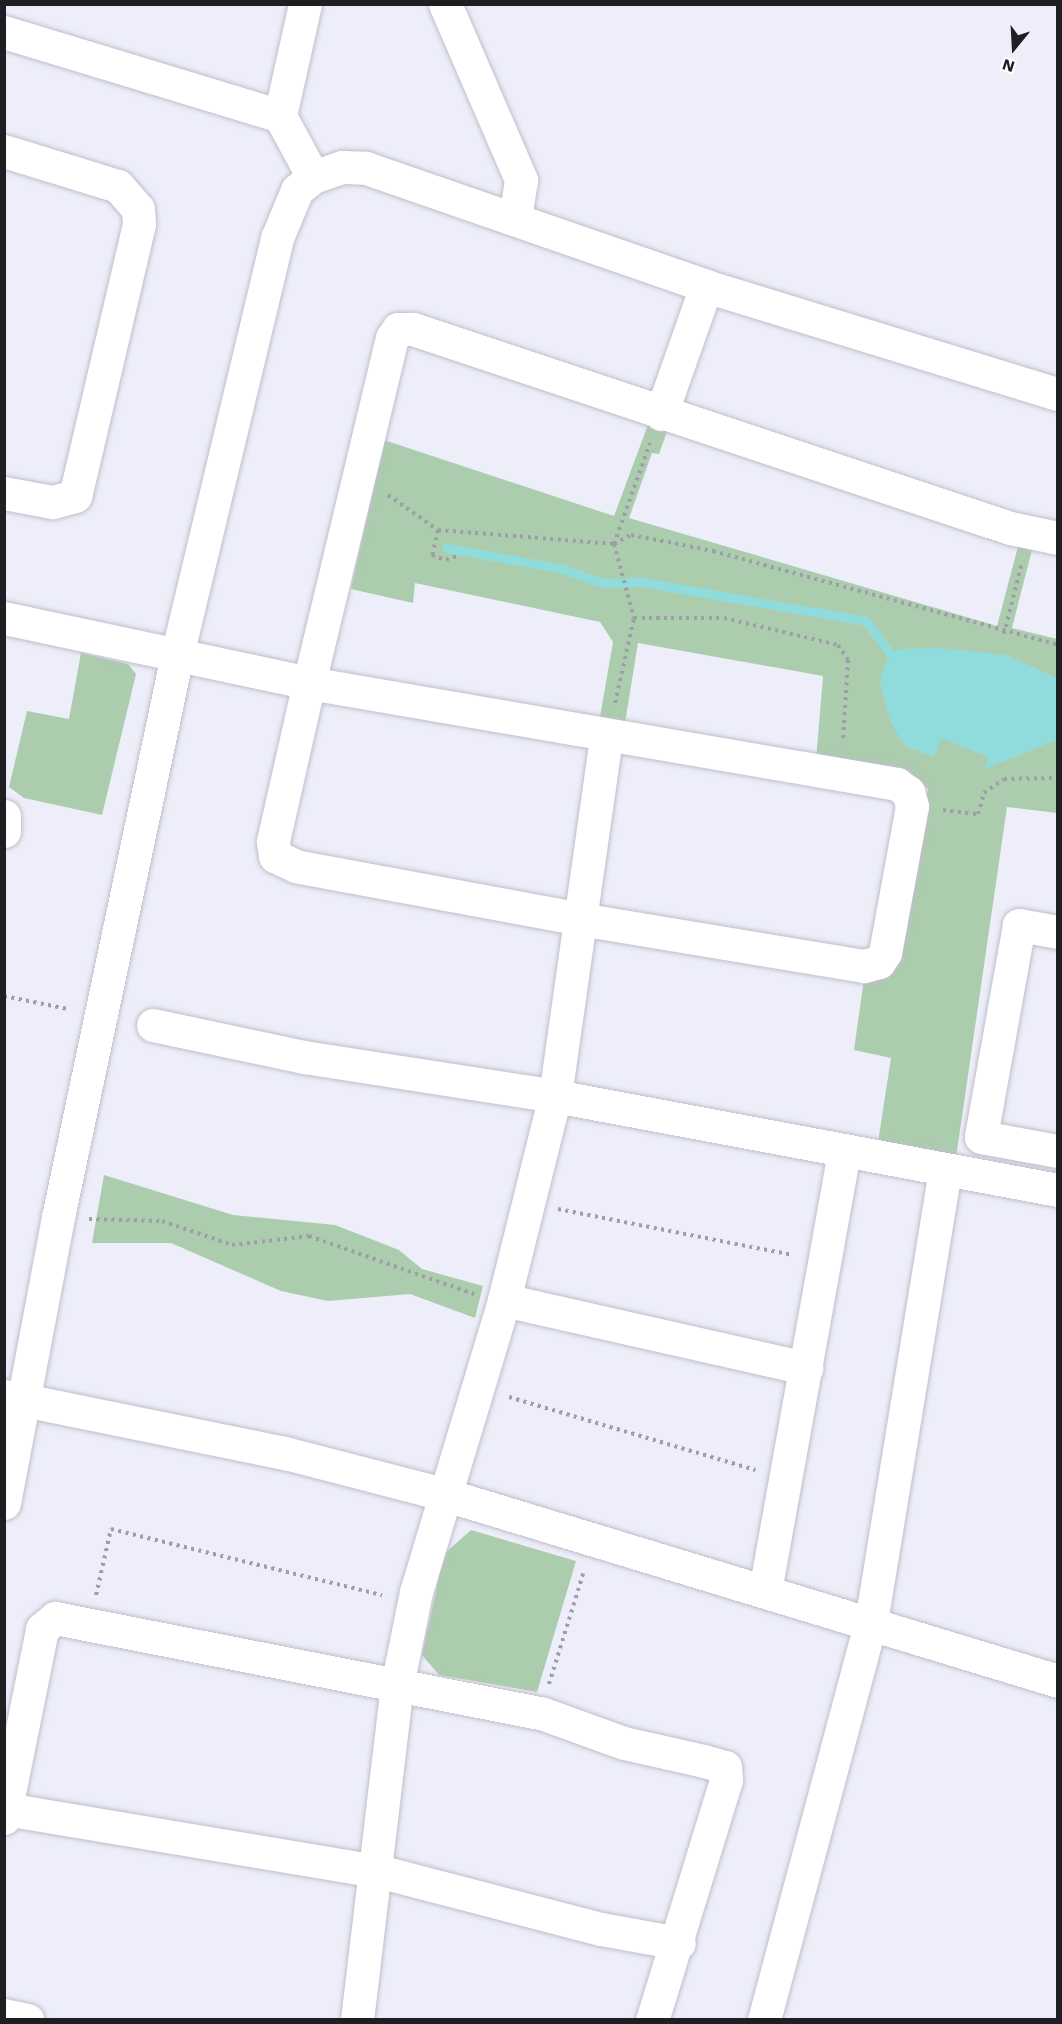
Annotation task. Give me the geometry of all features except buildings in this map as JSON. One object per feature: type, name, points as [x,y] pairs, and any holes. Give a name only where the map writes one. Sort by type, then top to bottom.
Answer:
[{"type":"street","points":[[305,4],[280,116],[313,177]]},
{"type":"street","points":[[445,4],[521,180],[515,219]]},
{"type":"street","points":[[6,40],[280,116]]},
{"type":"street","points":[[4,151],[118,186],[138,209],[139,224],[75,496],[52,502],[4,493]]},
{"type":"street","points":[[4,1503],[13,1397],[177,655],[277,238],[297,190],[313,177],[342,167],[366,168],[706,286],[1058,394]]},
{"type":"street","points":[[661,414],[706,286]]},
{"type":"street","points":[[4,618],[309,683],[606,737],[897,784],[908,792],[912,806],[885,952],[879,962],[864,966],[581,919],[296,866],[275,856],[273,841],[309,683],[356,474],[398,329],[413,329],[661,414],[1044,535]]},
{"type":"street","points":[[357,2019],[378,1870],[397,1686],[443,1494],[504,1300],[555,1096],[606,737]]},
{"type":"street","points":[[4,816],[4,831]]},
{"type":"street","points":[[1058,932],[1019,926],[981,1137],[1058,1151]]},
{"type":"street","points":[[153,1025],[304,1057],[555,1096],[1058,1190]]},
{"type":"street","points":[[765,1591],[844,1150]]},
{"type":"street","points":[[764,2019],[871,1622],[945,1170]]},
{"type":"street","points":[[504,1300],[806,1368]]},
{"type":"street","points":[[13,1397],[285,1453],[443,1494],[871,1622],[1058,1681]]},
{"type":"street","points":[[652,2019],[679,1943],[726,1780],[724,1767],[624,1743],[540,1713],[55,1618],[42,1629],[5,1813],[378,1870],[601,1929],[679,1943]]},
{"type":"street","points":[[4,2015],[27,2019]]},
{"type":"path","points":[[606,737],[634,618],[632,600],[614,544],[661,414]]},
{"type":"path","points":[[356,474],[438,530],[614,544],[631,535],[713,551],[1004,634],[1058,645]]},
{"type":"path","points":[[438,530],[432,555],[446,560],[457,556]]},
{"type":"path","points":[[1004,634],[1044,535]]},
{"type":"path","points":[[634,618],[724,618],[838,645],[848,660],[848,684],[837,775]]},
{"type":"path","points":[[978,814],[984,793],[1004,778],[1058,778]]},
{"type":"path","points":[[4,996],[70,1009]]},
{"type":"path","points":[[528,1203],[824,1261]]},
{"type":"path","points":[[86,1219],[162,1221],[232,1245],[309,1236],[347,1246],[446,1288],[504,1300]]},
{"type":"path","points":[[477,1388],[786,1479]]},
{"type":"path","points":[[90,1625],[111,1529],[395,1598]]},
{"type":"path","points":[[540,1713],[587,1558]]},
{"type":"shaded area","points":[[649,422],[668,429],[659,454],[652,453],[629,518],[997,626],[1020,539],[1034,542],[1012,628],[1057,639],[1057,813],[1007,807],[956,1158],[878,1142],[891,1058],[854,1050],[864,979],[892,966],[928,789],[910,774],[816,760],[823,676],[638,643],[625,723],[600,717],[613,642],[600,622],[415,583],[413,603],[351,589],[384,440],[614,516]]},
{"type":"shaded area","points":[[941,648],[1006,655],[1057,678],[1057,740],[985,769],[988,757],[941,738],[934,757],[905,746],[890,721],[880,682],[886,662],[897,649]]},
{"type":"shaded area","points":[[81,653],[128,664],[136,674],[102,815],[24,798],[9,787],[27,711],[69,719]]},
{"type":"shaded area","points":[[104,1175],[233,1215],[335,1225],[399,1250],[422,1269],[483,1286],[475,1318],[410,1294],[328,1301],[281,1291],[171,1243],[92,1243]]},
{"type":"shaded area","points":[[471,1530],[576,1561],[537,1692],[439,1675],[422,1655],[444,1554]]},
{"type":"waterway","points":[[446,548],[560,568],[603,583],[641,582],[866,621],[892,656]]}]
